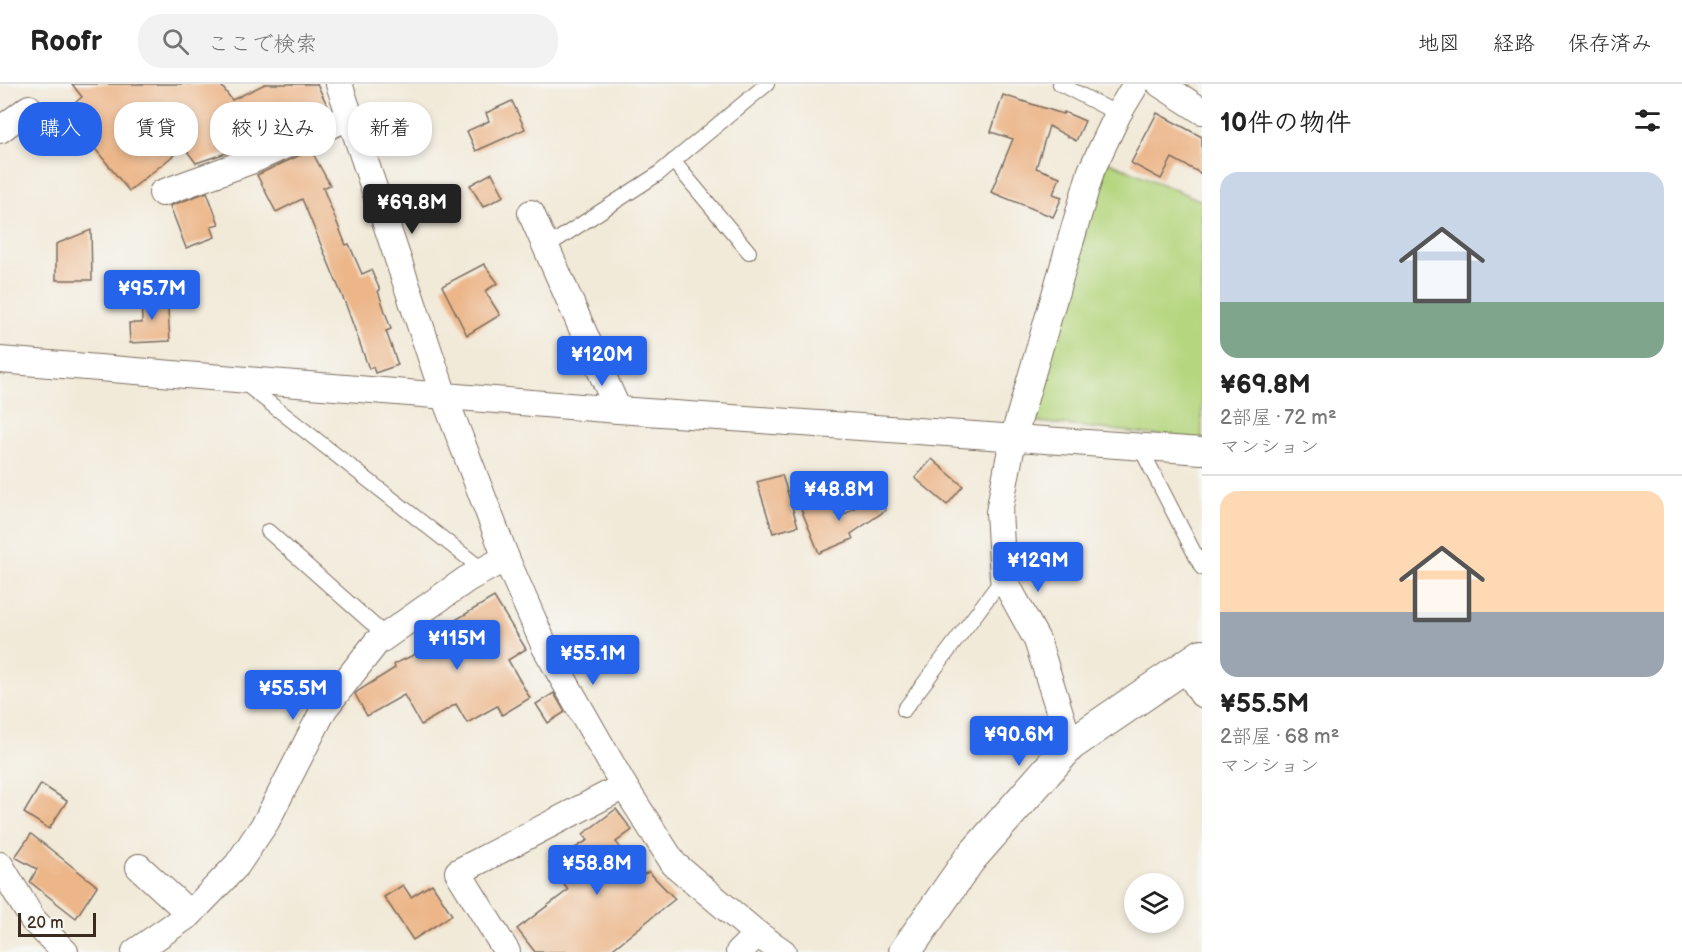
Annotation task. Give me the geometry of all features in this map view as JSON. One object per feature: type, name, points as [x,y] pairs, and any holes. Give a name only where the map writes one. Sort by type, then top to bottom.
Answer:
[{"type":"street","points":[[1070,746],[1037,640],[1020,605],[1003,578],[999,512],[1013,439],[1091,171],[1118,114],[1136,84]]},
{"type":"street","points":[[1160,84],[1202,111]]},
{"type":"street","points":[[343,86],[348,112]]},
{"type":"street","points":[[0,130],[18,116]]},
{"type":"street","points":[[162,193],[253,160],[348,117]]},
{"type":"street","points":[[362,156],[444,396],[506,558],[545,647],[624,786],[674,864],[748,943],[783,952]]},
{"type":"street","points":[[531,213],[618,410]]},
{"type":"street","points":[[0,360],[618,410],[1202,451]]},
{"type":"street","points":[[135,952],[190,914],[237,865],[266,822],[324,709],[376,643],[483,570],[506,558]]},
{"type":"street","points":[[905,952],[969,860],[1070,746],[1193,660],[1202,694]]},
{"type":"street","points":[[507,952],[458,872],[624,786]]},
{"type":"street","points":[[0,865],[33,920],[65,952]]},
{"type":"street","points":[[140,867],[190,914]]},
{"type":"lane","points":[[546,247],[673,161],[767,84]]},
{"type":"lane","points":[[1060,84],[1118,114]]},
{"type":"lane","points":[[673,161],[748,252]]},
{"type":"lane","points":[[239,379],[483,570]]},
{"type":"lane","points":[[1140,447],[1202,568]]},
{"type":"lane","points":[[268,531],[386,636]]},
{"type":"lane","points":[[904,711],[1003,578]]},
{"type":"green space","points":[[1107,161],[1202,201],[1202,440],[1029,421]]},
{"type":"building","points":[[72,84],[220,84],[232,100],[265,84],[317,84],[326,102],[210,102],[210,156],[217,156],[196,163],[191,156],[198,156],[198,102],[114,102],[114,156],[173,156],[129,191],[101,156],[102,102],[76,102],[82,97]]},
{"type":"building","points":[[1003,95],[1063,114],[1064,112],[1085,121],[1076,141],[1049,126],[1036,168],[1060,177],[1053,194],[1062,197],[1053,217],[991,192],[1013,139],[991,132]]},
{"type":"building","points":[[512,101],[525,129],[476,151],[467,131],[489,121],[486,113]]},
{"type":"building","points":[[1157,113],[1202,137],[1202,174],[1172,158],[1161,179],[1131,163]]},
{"type":"building","points":[[298,156],[314,156],[330,185],[323,188],[346,245],[349,244],[362,274],[371,270],[380,290],[378,291],[391,329],[386,331],[398,365],[375,373],[373,367],[369,369],[346,305],[302,199],[276,212],[257,175]]},
{"type":"building","points":[[492,173],[504,196],[483,207],[470,185]]},
{"type":"building","points":[[207,192],[219,224],[211,226],[215,237],[186,248],[170,206]]},
{"type":"building","points":[[91,230],[92,280],[56,280],[56,244]]},
{"type":"building","points":[[484,264],[498,283],[485,291],[500,315],[467,335],[442,286]]},
{"type":"building","points":[[167,295],[170,341],[130,343],[129,323],[142,323],[141,296]]},
{"type":"building","points":[[932,459],[963,486],[947,505],[915,478]]},
{"type":"building","points":[[782,475],[798,526],[773,533],[757,482]]},
{"type":"building","points":[[875,494],[886,510],[851,534],[853,539],[819,553],[801,509],[830,498],[836,514],[842,511],[844,515]]},
{"type":"building","points":[[494,597],[526,649],[508,660],[530,698],[502,715],[497,706],[467,723],[456,704],[421,725],[404,695],[367,716],[355,694],[358,691],[395,668],[394,664],[449,639],[442,628]]},
{"type":"building","points":[[554,693],[565,712],[548,723],[536,704]]},
{"type":"building","points":[[41,784],[67,801],[49,829],[24,813]]},
{"type":"building","points":[[616,809],[632,830],[616,842],[642,875],[649,872],[675,899],[609,952],[535,952],[517,929],[568,890],[549,864],[588,840],[583,834]]},
{"type":"building","points":[[31,834],[97,886],[76,918],[30,882],[37,869],[15,857]]},
{"type":"building","points":[[432,884],[452,915],[413,940],[384,897],[403,885],[411,897]]}]
